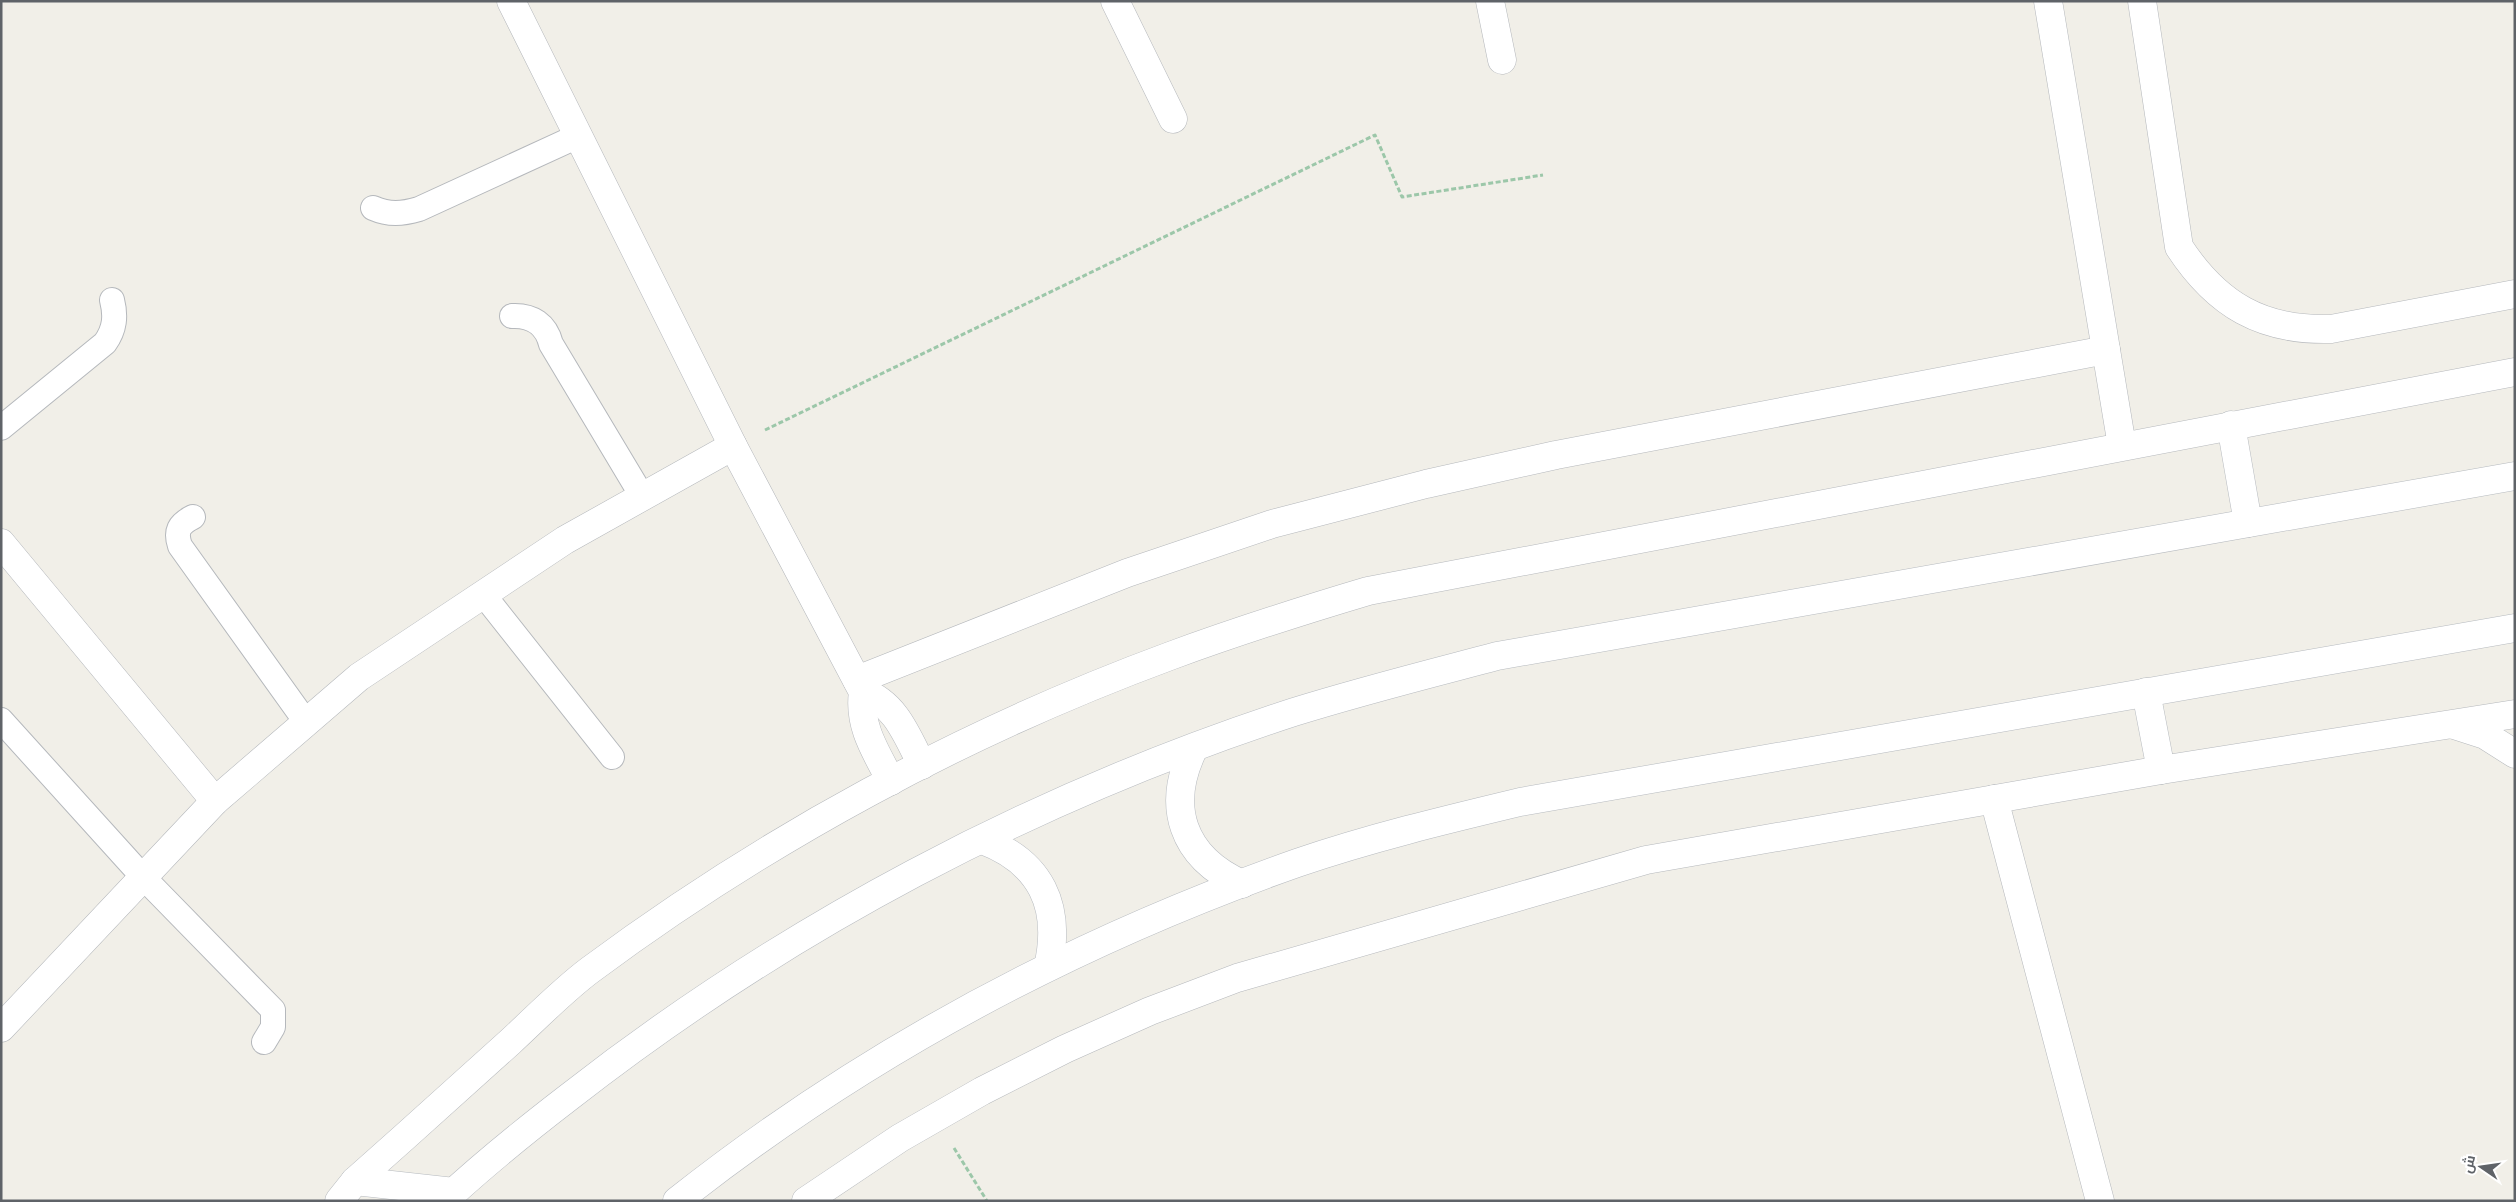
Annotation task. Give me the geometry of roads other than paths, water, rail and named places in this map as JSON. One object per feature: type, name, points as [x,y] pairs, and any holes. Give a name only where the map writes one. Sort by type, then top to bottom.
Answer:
[{"type":"street","points":[[511,1],[733,446],[860,686],[865,729],[891,781]]},
{"type":"street","points":[[1115,1],[1173,118]]},
{"type":"street","points":[[1490,1],[1502,60]]},
{"type":"street","points":[[2048,1],[2122,446]]},
{"type":"street","points":[[2142,1],[2179,247],[2195,271],[2214,291],[2237,308],[2262,320],[2308,330],[2332,329],[2515,294]]},
{"type":"street","points":[[860,686],[1127,572],[1272,524],[1378,496],[1556,455],[2106,350]]},
{"type":"street","points":[[347,1191],[588,972],[679,908],[773,848],[922,765],[1071,696],[1169,656],[1267,622],[1368,591],[2515,372]]},
{"type":"street","points":[[2231,425],[2248,524]]},
{"type":"street","points":[[1,1028],[215,801],[358,677],[564,540],[733,446]]},
{"type":"street","points":[[347,1191],[449,1196],[508,1145],[622,1056],[742,974],[866,899],[982,840],[1096,786],[1294,712],[1395,682],[1497,656],[2515,476]]},
{"type":"street","points":[[1,543],[215,801]]},
{"type":"street","points":[[677,1201],[795,1113],[881,1058],[982,1000],[1084,949],[1190,903],[1298,863],[1408,829],[1520,802],[2515,628]]},
{"type":"street","points":[[860,686],[880,699],[892,711],[922,765]]},
{"type":"street","points":[[2146,692],[2161,770]]},
{"type":"street","points":[[806,1201],[900,1138],[936,1117],[1065,1049],[1150,1011],[1237,978],[1646,860],[2161,770],[2515,714]]},
{"type":"street","points":[[2450,724],[2485,735],[2515,754]]},
{"type":"street","points":[[1194,748],[1185,766],[1180,786],[1180,808],[1184,828],[1193,846],[1206,863],[1223,876],[1242,884]]},
{"type":"street","points":[[1994,799],[2100,1201]]},
{"type":"street","points":[[982,840],[1002,848],[1020,860],[1035,877],[1046,896],[1053,919],[1054,944],[1048,967]]},
{"type":"lane","points":[[372,208],[385,213],[397,214],[419,209],[578,136]]},
{"type":"lane","points":[[1,428],[105,343],[113,327],[115,313],[112,300]]},
{"type":"lane","points":[[512,316],[524,316],[536,320],[543,326],[642,496]]},
{"type":"lane","points":[[193,517],[184,521],[179,528],[177,537],[180,546],[306,722]]},
{"type":"lane","points":[[483,594],[612,757]]},
{"type":"lane","points":[[1,720],[143,877],[273,1010],[273,1027],[264,1042]]}]
